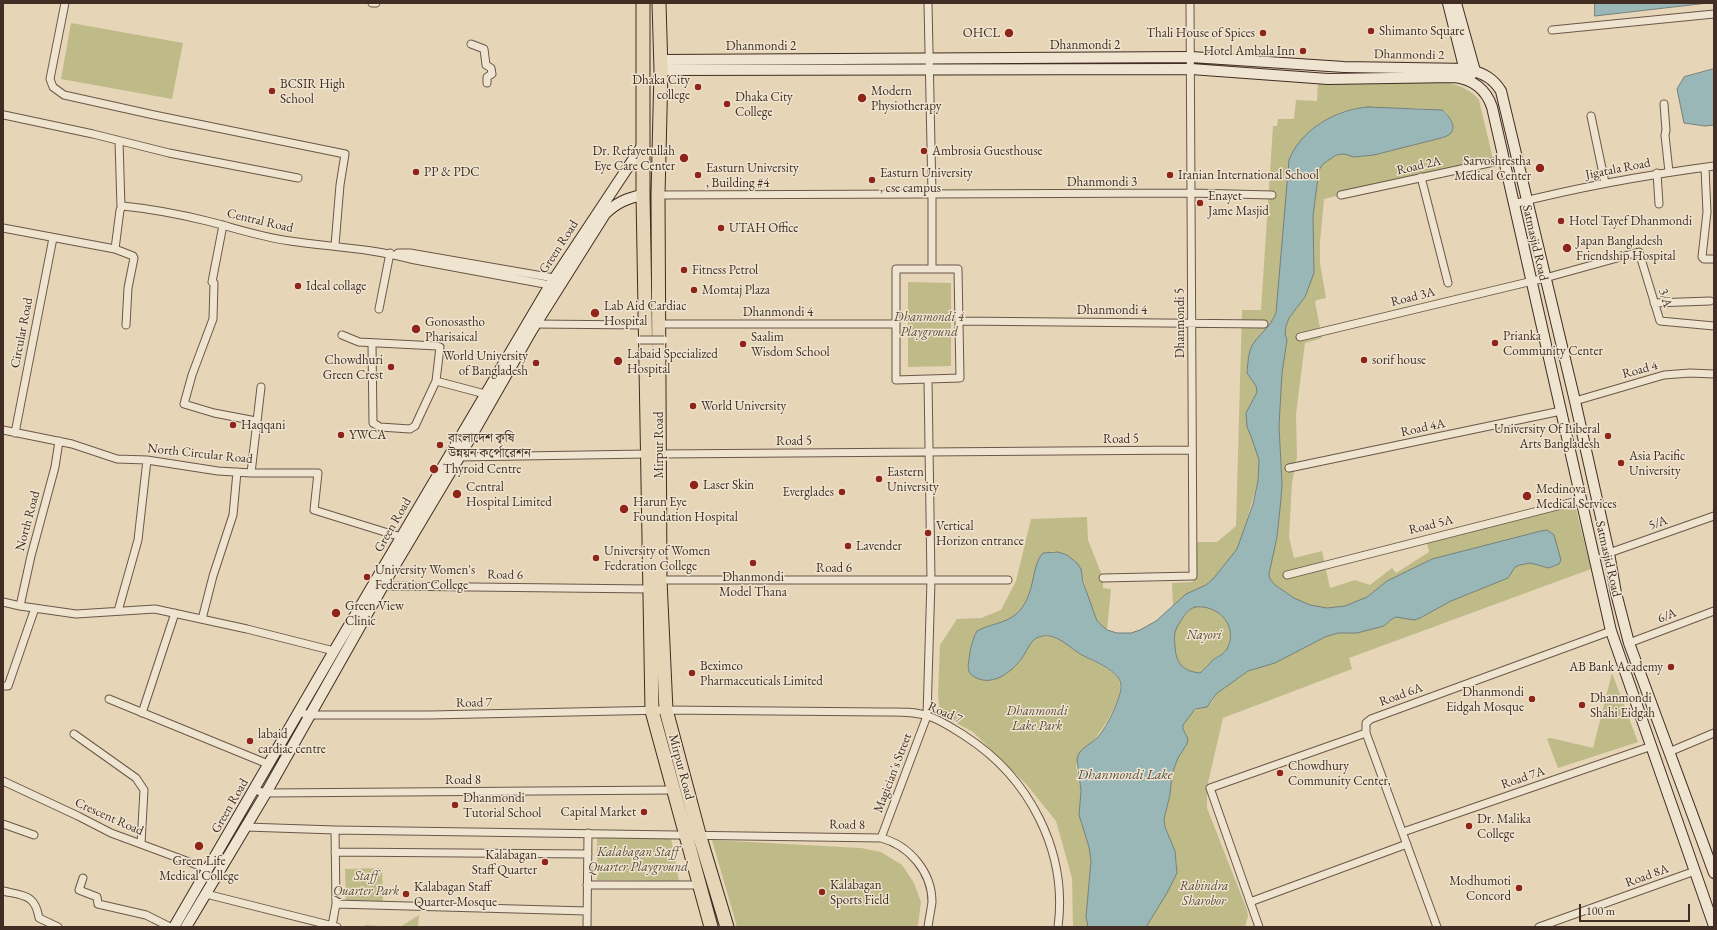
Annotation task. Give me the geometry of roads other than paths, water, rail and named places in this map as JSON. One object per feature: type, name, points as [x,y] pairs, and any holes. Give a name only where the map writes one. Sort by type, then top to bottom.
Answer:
[{"type":"highway","points":[[639,3],[639,56],[643,69]]},
{"type":"highway","name":"Mirpur Road","points":[[643,3],[645,325],[643,340],[653,454],[666,710],[699,834],[727,927]]},
{"type":"highway","name":"Mirpur Road","points":[[659,3],[661,65],[658,195],[660,324],[662,340],[653,454],[649,589],[652,711],[711,927]]},
{"type":"highway","points":[[643,195],[658,195]]},
{"type":"main road","points":[[1448,3],[1468,80]]},
{"type":"main road","points":[[1456,3],[1475,71],[1468,80]]},
{"type":"main road","name":"Dhanmondi 2","points":[[661,65],[929,58],[1191,57],[1344,67],[1464,69],[1486,75],[1492,79],[1501,91]]},
{"type":"main road","name":"Dhanmondi 2","points":[[661,65],[929,70],[1191,69],[1328,79],[1447,77],[1468,80]]},
{"type":"main road","name":"Satmasjid Road","points":[[1468,80],[1478,86],[1486,95],[1492,107],[1611,630],[1714,926]]},
{"type":"main road","name":"Satmasjid Road","points":[[1501,91],[1575,401],[1609,553],[1616,593],[1629,643],[1714,873]]},
{"type":"main road","name":"Green Road","points":[[186,927],[266,793],[460,456],[532,324],[552,282],[644,143]]},
{"type":"main road","name":"Green Road","points":[[174,927],[298,712],[485,394],[605,214],[613,206],[621,202],[643,195]]},
{"type":"street","points":[[65,3],[50,79],[53,86],[64,95],[345,154],[340,185],[335,245]]},
{"type":"street","points":[[928,3],[932,269]]},
{"type":"street","points":[[1190,3],[1191,69]]},
{"type":"street","points":[[1552,30],[1714,14]]},
{"type":"street","points":[[471,44],[484,49],[486,65],[492,68],[492,74],[487,77],[487,83]]},
{"type":"street","name":"Dhanmondi 5","points":[[1103,578],[1193,576],[1191,69]]},
{"type":"street","points":[[1664,104],[1665,135],[1669,172]]},
{"type":"street","points":[[4,115],[213,162],[298,178]]},
{"type":"street","points":[[1591,116],[1605,183]]},
{"type":"street","points":[[115,249],[121,207],[119,141]]},
{"type":"street","name":"Road 2A","points":[[1342,195],[1503,160]]},
{"type":"street","name":"Jigatala Road","points":[[1513,204],[1657,173],[1714,166]]},
{"type":"street","points":[[1704,168],[1707,212],[1702,257],[1704,259],[1714,259]]},
{"type":"street","points":[[1657,173],[1659,204]]},
{"type":"street","points":[[1422,177],[1448,283]]},
{"type":"street","name":"Dhanmondi 3","points":[[658,195],[1191,193],[1272,195]]},
{"type":"street","name":"Central Road","points":[[121,207],[123,206],[174,213],[262,236],[290,241],[335,245],[390,253],[410,259],[552,282]]},
{"type":"street","points":[[223,225],[212,282],[214,283],[213,319],[192,375],[184,404],[214,413],[256,421]]},
{"type":"street","points":[[3,228],[115,249],[132,256],[134,258],[128,288],[126,325]]},
{"type":"street","name":"Circular Road","points":[[15,433],[53,238]]},
{"type":"street","name":"Road 3A","points":[[1300,337],[1545,278],[1639,252]]},
{"type":"street","name":"3/A","points":[[1639,252],[1658,319],[1662,323],[1714,326]]},
{"type":"street","points":[[379,309],[390,253]]},
{"type":"street","points":[[896,269],[932,269],[958,269],[960,378],[896,380],[896,269]]},
{"type":"street","points":[[1654,303],[1710,301]]},
{"type":"street","name":"Dhanmondi 4","points":[[959,321],[1192,322],[1264,324]]},
{"type":"street","points":[[532,324],[645,325]]},
{"type":"street","name":"Dhanmondi 4","points":[[660,324],[896,324]]},
{"type":"street","points":[[342,335],[359,342],[372,344],[438,346],[440,350],[436,381],[413,428],[376,426],[373,423],[372,344]]},
{"type":"street","points":[[643,340],[662,340]]},
{"type":"street","name":"Road 4","points":[[1575,401],[1664,375],[1690,373],[1714,374]]},
{"type":"street","points":[[928,379],[931,580]]},
{"type":"street","points":[[436,381],[485,394]]},
{"type":"street","points":[[251,473],[261,387]]},
{"type":"street","name":"Road 4A","points":[[1289,468],[1561,411]]},
{"type":"street","name":"North Circular Road","points":[[3,430],[59,441],[117,459],[147,460],[218,471],[251,473],[318,473],[314,510],[401,537]]},
{"type":"street","name":"North Road","points":[[20,606],[31,556],[55,467],[59,441]]},
{"type":"street","name":"Road 5","points":[[448,457],[1192,450]]},
{"type":"street","points":[[118,611],[138,540],[147,460]]},
{"type":"street","points":[[202,620],[213,576],[233,515],[237,472]]},
{"type":"street","name":"Road 5A","points":[[1287,575],[1581,500]]},
{"type":"street","name":"5/A","points":[[1609,553],[1714,516]]},
{"type":"street","name":"Road 6","points":[[660,580],[1008,580]]},
{"type":"street","name":"Magician's Street","points":[[881,838],[927,716],[931,580]]},
{"type":"street","name":"Road 6","points":[[384,586],[649,589]]},
{"type":"street","points":[[3,602],[76,614],[151,608],[334,651]]},
{"type":"street","points":[[3,686],[8,686],[35,608]]},
{"type":"street","name":"6/A","points":[[1629,643],[1714,611]]},
{"type":"street","points":[[142,713],[175,613]]},
{"type":"street","name":"Road 6A","points":[[1366,732],[1366,723],[1371,719],[1611,630]]},
{"type":"street","points":[[109,699],[268,764]]},
{"type":"street","name":"Road 7","points":[[298,712],[310,715],[430,715],[666,710],[882,712],[908,713],[927,716],[957,731],[986,751],[1014,778],[1032,803],[1043,827],[1054,858],[1058,878],[1058,927]]},
{"type":"street","points":[[1259,927],[1210,788],[1366,732],[1437,927]]},
{"type":"street","points":[[1669,752],[1714,733]]},
{"type":"street","points":[[74,734],[136,778],[141,784],[144,790],[141,844]]},
{"type":"street","name":"Road 7A","points":[[1403,832],[1652,746]]},
{"type":"street","name":"Crescent Road","points":[[3,781],[78,816],[110,833],[208,869]]},
{"type":"street","name":"Road 8","points":[[254,790],[266,793],[673,790]]},
{"type":"street","points":[[3,824],[34,835]]},
{"type":"street","name":"Road 8","points":[[246,826],[335,830],[699,834],[881,838],[899,844],[908,850],[916,859],[927,879],[932,902],[928,927]]},
{"type":"street","points":[[206,894],[335,926],[335,830]]},
{"type":"street","points":[[587,927],[588,833]]},
{"type":"street","points":[[1250,902],[1407,844]]},
{"type":"street","points":[[335,852],[588,854]]},
{"type":"street","name":"Road 8A","points":[[1539,927],[1695,871]]},
{"type":"street","points":[[83,878],[79,890],[97,897],[98,904],[146,915],[170,927]]},
{"type":"street","points":[[587,885],[700,885]]},
{"type":"street","points":[[3,891],[27,896],[37,906],[39,918],[58,927]]},
{"type":"street","points":[[336,904],[587,911]]},
{"type":"water","points":[[1595,3],[1708,3],[1595,16]]},
{"type":"water","points":[[1714,69],[1714,125],[1705,126],[1684,123],[1677,89],[1684,77]]},
{"type":"water","name":"Dhanmondi Lake","points":[[1368,107],[1442,110],[1447,114],[1453,124],[1453,128],[1450,134],[1445,137],[1374,155],[1354,157],[1344,154],[1336,155],[1323,164],[1319,170],[1313,216],[1314,273],[1305,297],[1289,318],[1285,334],[1287,340],[1282,373],[1279,426],[1282,483],[1277,537],[1269,574],[1270,579],[1275,585],[1294,598],[1310,605],[1327,608],[1345,606],[1367,597],[1387,581],[1432,559],[1541,531],[1547,530],[1554,535],[1561,560],[1559,564],[1549,568],[1530,563],[1515,567],[1508,578],[1451,601],[1414,620],[1396,617],[1384,626],[1357,633],[1338,633],[1325,637],[1275,663],[1248,671],[1216,694],[1207,707],[1195,709],[1183,725],[1183,729],[1188,739],[1187,744],[1178,758],[1172,774],[1170,795],[1164,819],[1165,827],[1175,851],[1177,873],[1167,893],[1146,927],[1088,927],[1086,917],[1091,861],[1089,847],[1079,815],[1081,791],[1077,759],[1080,752],[1101,734],[1109,721],[1119,698],[1121,686],[1120,681],[1112,671],[1106,667],[1082,655],[1062,641],[1051,636],[1036,638],[1017,664],[1000,677],[994,680],[980,679],[973,676],[968,669],[973,641],[977,631],[1011,618],[1022,608],[1030,591],[1036,566],[1043,553],[1058,552],[1067,555],[1077,563],[1081,569],[1083,582],[1097,621],[1107,630],[1117,633],[1131,633],[1156,621],[1186,594],[1206,585],[1213,579],[1237,549],[1253,504],[1258,481],[1259,460],[1247,427],[1246,413],[1257,392],[1256,386],[1247,373],[1248,358],[1253,344],[1271,323],[1276,313],[1289,160],[1302,139],[1311,130],[1333,116]],"holes":[[[1195,607],[1211,609],[1224,618],[1230,632],[1230,640],[1227,649],[1200,673],[1184,668],[1181,665],[1177,657],[1175,636],[1178,625],[1185,615]]]},
{"type":"place","name":"Shimanto Square","points":[[1371,31]]},
{"type":"place","name":"OHCL","points":[[1009,33]]},
{"type":"place","name":"Thali House of Spices","points":[[1263,33]]},
{"type":"place","name":"Hotel Ambala Inn","points":[[1303,51]]},
{"type":"place","name":"Dhaka City college","points":[[698,87]]},
{"type":"place","name":"BCSIR High School","points":[[272,91]]},
{"type":"place","name":"Modern Physiotherapy","points":[[862,98]]},
{"type":"place","name":"Dhaka City College","points":[[727,104]]},
{"type":"place","name":"Ambrosia Guesthouse","points":[[924,151]]},
{"type":"place","name":"Dr. Refayetullah Eye Care Center","points":[[684,158]]},
{"type":"place","name":"Sarvoshrestha Medical Center","points":[[1540,168]]},
{"type":"place","name":"PP & PDC","points":[[416,172]]},
{"type":"place","name":"Easturn University , Building #4","points":[[698,175]]},
{"type":"place","name":"Iranian International School","points":[[1170,175]]},
{"type":"place","name":"Easturn University , cse campus","points":[[872,180]]},
{"type":"place","name":"Enayet Jame Masjid","points":[[1200,203]]},
{"type":"place","name":"Hotel Tayef Dhanmondi","points":[[1561,221]]},
{"type":"place","name":"UTAH Office","points":[[721,228]]},
{"type":"place","name":"Japan Bangladesh Friendship Hospital","points":[[1567,248]]},
{"type":"place","name":"Fitness Petrol","points":[[684,270]]},
{"type":"place","name":"Ideal collage","points":[[298,286]]},
{"type":"place","name":"Momtaj Plaza","points":[[694,290]]},
{"type":"place","name":"Lab Aid Cardiac Hospital","points":[[595,313]]},
{"type":"place","name":"Gonosastho Pharisaical","points":[[416,329]]},
{"type":"place","name":"Prianka Community Center","points":[[1495,343]]},
{"type":"place","name":"Saalim Wisdom School","points":[[743,344]]},
{"type":"place","name":"sorif house","points":[[1364,360]]},
{"type":"place","name":"Labaid Specialized Hospital","points":[[618,361]]},
{"type":"place","name":"World University of Bangladesh","points":[[536,363]]},
{"type":"place","name":"Chowdhuri Green Crest","points":[[391,367]]},
{"type":"place","name":"World University","points":[[693,406]]},
{"type":"place","name":"Haqqani","points":[[233,425]]},
{"type":"place","name":"YWCA","points":[[341,435]]},
{"type":"place","name":"University Of Liberal Arts Bangladesh","points":[[1608,436]]},
{"type":"place","name":"বাংলাদেশ কৃষি উন্নয়ন কর্পোরেশন","points":[[440,445]]},
{"type":"place","name":"Asia Pacific University","points":[[1621,463]]},
{"type":"place","name":"Thyroid Centre","points":[[434,469]]},
{"type":"place","name":"Eastern University","points":[[879,479]]},
{"type":"place","name":"Laser Skin","points":[[694,485]]},
{"type":"place","name":"Everglades","points":[[842,492]]},
{"type":"place","name":"Central Hospital Limited","points":[[457,494]]},
{"type":"place","name":"Medinova Medical Services","points":[[1527,496]]},
{"type":"place","name":"Harun Eye Foundation Hospital","points":[[624,509]]},
{"type":"place","name":"Vertical Horizon entrance","points":[[928,533]]},
{"type":"place","name":"Lavender","points":[[848,546]]},
{"type":"place","name":"University of Women Federation College","points":[[596,558]]},
{"type":"place","name":"Dhanmondi Model Thana","points":[[753,563]]},
{"type":"place","name":"University Women's Federation College","points":[[367,577]]},
{"type":"place","name":"Green View Clinic","points":[[336,613]]},
{"type":"place","name":"AB Bank Academy","points":[[1671,667]]},
{"type":"place","name":"Beximco Pharmaceuticals Limited","points":[[692,673]]},
{"type":"place","name":"Dhanmondi Eidgah Mosque","points":[[1532,699]]},
{"type":"place","name":"Dhanmondi Shahi Eidgah","points":[[1582,705]]},
{"type":"place","name":"labaid cardiac centre","points":[[250,741]]},
{"type":"place","name":"Chowdhury Community Center,","points":[[1280,773]]},
{"type":"place","name":"Dhanmondi Tutorial School","points":[[455,805]]},
{"type":"place","name":"Capital Market","points":[[644,812]]},
{"type":"place","name":"Dr. Malika College","points":[[1469,826]]},
{"type":"place","name":"Green Life Medical College","points":[[199,846]]},
{"type":"place","name":"Kalabagan Staff Quarter","points":[[545,862]]},
{"type":"place","name":"Modhumoti Concord","points":[[1519,888]]},
{"type":"place","name":"Kalabagan Sports Field","points":[[822,892]]},
{"type":"place","name":"Kalabagan Staff Quarter Mosque","points":[[406,894]]},
{"type":"park label","name":"Dhanmondi 4 Playground","points":[[929,324]]},
{"type":"park label","name":"Nayori","points":[[1204,635]]},
{"type":"park label","name":"Dhanmondi Lake Park","points":[[1037,718]]},
{"type":"park label","name":"Kalabagan Staff Quarter Playground","points":[[638,860]]},
{"type":"park label","name":"Staff Quarter Park","points":[[366,884]]},
{"type":"park label","name":"Rabindra Sharobor","points":[[1204,894]]}]
